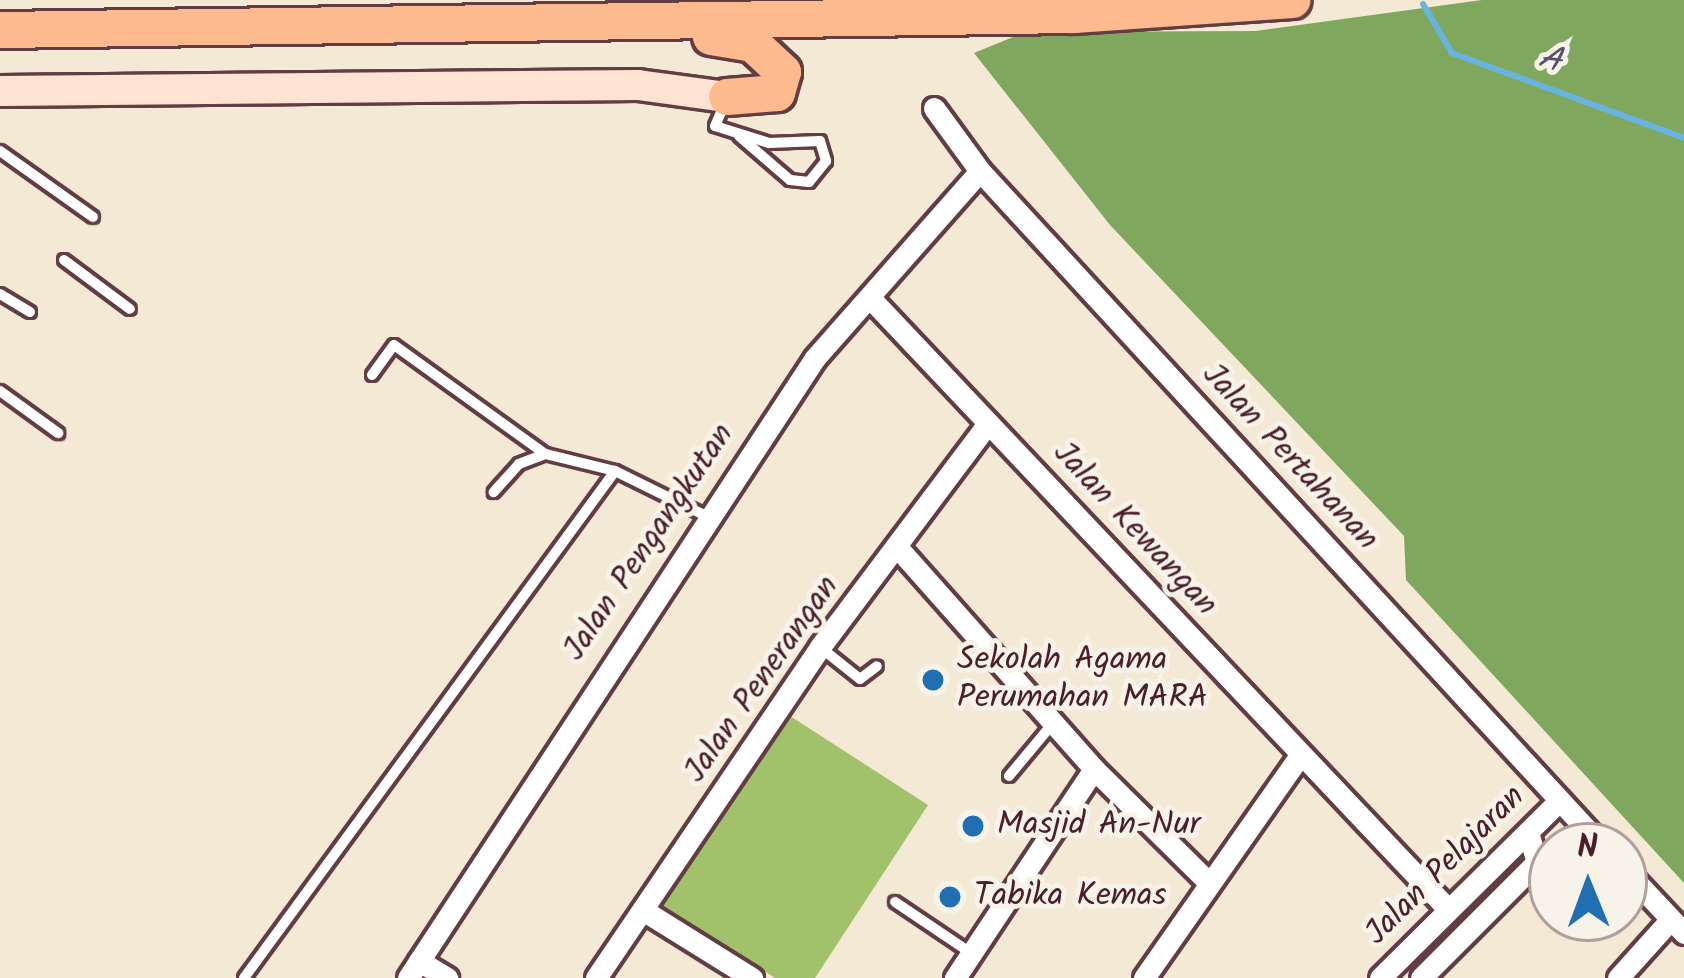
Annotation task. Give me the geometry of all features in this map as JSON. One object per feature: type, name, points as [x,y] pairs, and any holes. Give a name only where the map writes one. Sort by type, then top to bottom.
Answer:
[{"type":"highway","points":[[0,30],[1074,15],[1292,0]]},
{"type":"highway","points":[[599,22],[644,37],[730,38],[778,61],[784,84],[777,93],[727,97]]},
{"type":"street","points":[[0,91],[638,85],[727,97]]},
{"type":"street","name":"Jalan Pertahanan","points":[[934,108],[980,171],[1579,822]]},
{"type":"street","name":"Jalan Pengangkutan","points":[[413,970],[815,358],[872,300],[961,184],[980,171]]},
{"type":"street","name":"Jalan Kewangan","points":[[872,300],[1447,908]]},
{"type":"street","name":"Jalan Penerangan","points":[[596,978],[646,912],[820,647],[988,423]]},
{"type":"street","points":[[898,548],[1094,769],[1206,880]]},
{"type":"street","points":[[1144,978],[1206,880],[1300,755]]},
{"type":"street","points":[[955,978],[1094,769]]},
{"type":"street","name":"Jalan Pelajaran","points":[[1539,822],[1559,801]]},
{"type":"street","name":"Jalan Pelajaran","points":[[1380,978],[1528,833]]},
{"type":"street","points":[[1421,978],[1528,871]]},
{"type":"street","points":[[1618,978],[1677,926],[1648,895]]},
{"type":"street","points":[[646,912],[752,978]]},
{"type":"street","points":[[413,970],[447,978]]},
{"type":"lane","points":[[727,97],[715,127],[739,136],[820,141],[826,160],[809,182],[790,179],[739,136]]},
{"type":"lane","points":[[0,151],[93,217]]},
{"type":"lane","points":[[64,260],[130,309]]},
{"type":"lane","points":[[0,294],[30,312]]},
{"type":"lane","points":[[372,375],[394,345],[545,454],[615,471],[708,517]]},
{"type":"lane","points":[[0,391],[58,433]]},
{"type":"lane","points":[[494,491],[520,464],[545,454]]},
{"type":"lane","points":[[244,978],[615,471]]},
{"type":"lane","points":[[820,647],[860,679],[877,667]]},
{"type":"lane","points":[[1010,776],[1054,722]]},
{"type":"lane","points":[[896,902],[970,953]]},
{"type":"green space","points":[[1482,0],[1684,0],[1684,883],[1648,844],[1648,822],[1628,822],[1406,580],[1404,536],[1110,225],[974,53],[1025,32],[1256,31]]},
{"type":"green space","points":[[787,714],[928,805],[815,978],[775,978],[662,905]]},
{"type":"waterway","name":"A","points":[[1423,4],[1452,53],[1684,138]]},
{"type":"place","name":"Sekolah Agama Perumahan MARA","points":[[933,680]]},
{"type":"place","name":"Masjid An-Nur","points":[[973,826]]},
{"type":"place","name":"Tabika Kemas","points":[[950,897]]}]
